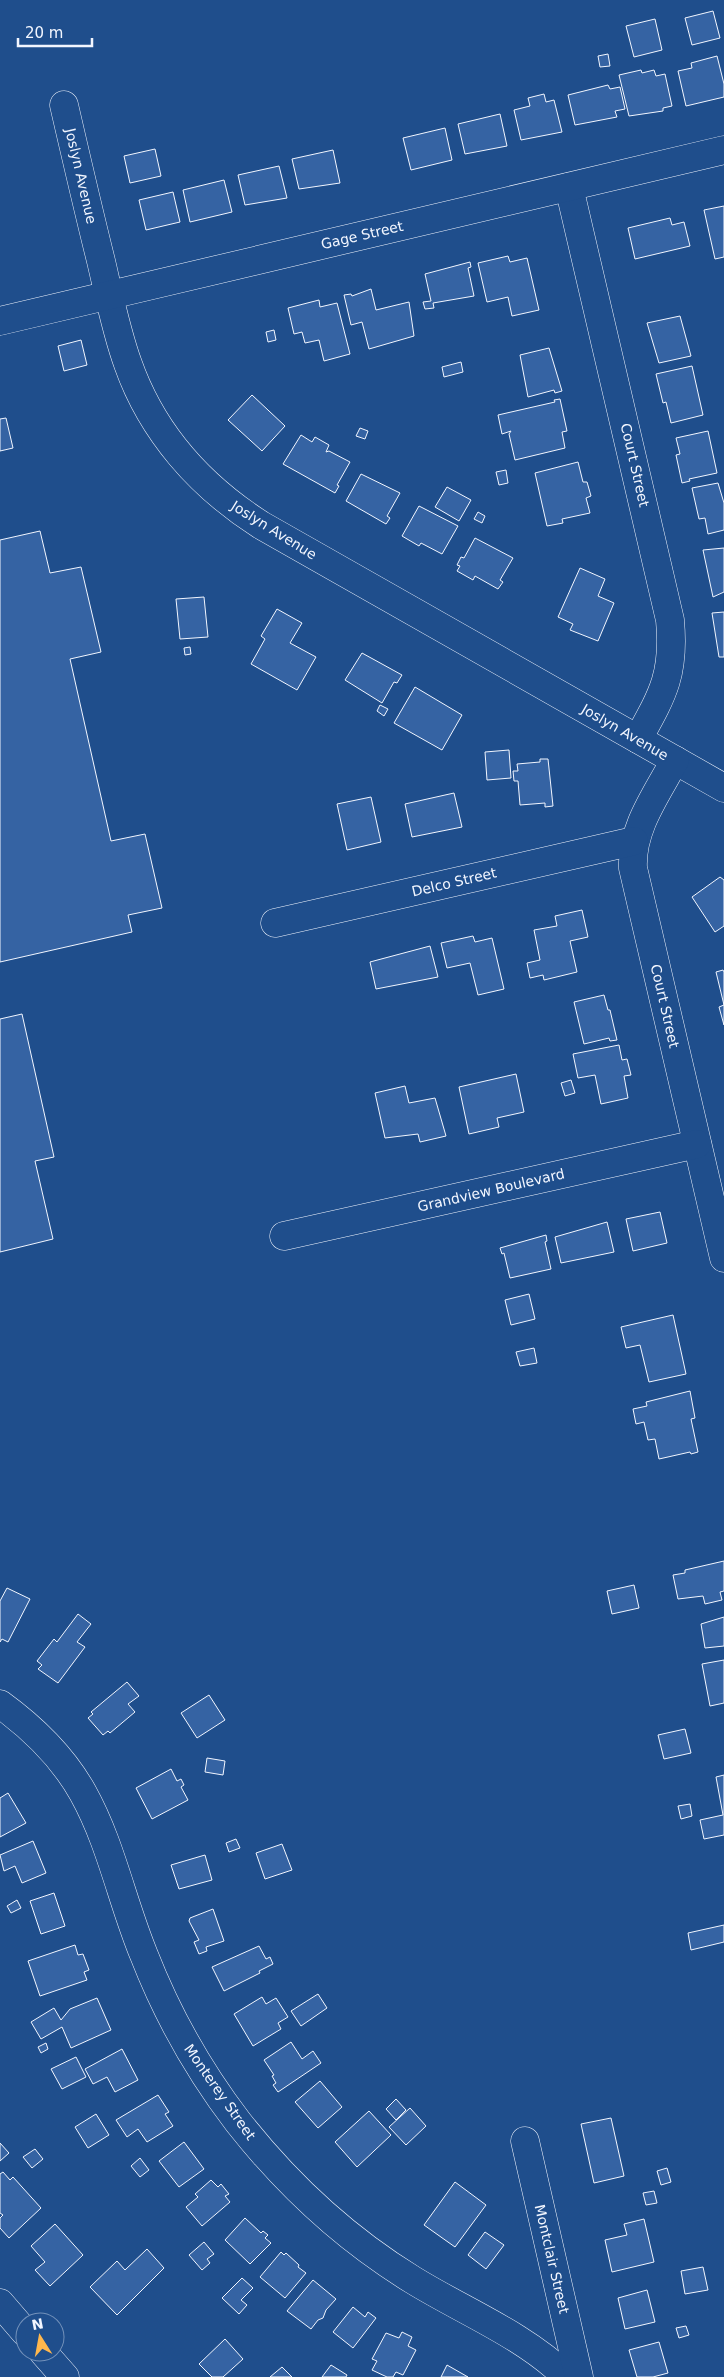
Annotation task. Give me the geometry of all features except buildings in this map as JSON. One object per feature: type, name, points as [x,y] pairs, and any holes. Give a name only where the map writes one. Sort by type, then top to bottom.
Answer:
[{"type":"street","name":"Joslyn Avenue","points":[[64,105],[109,295],[128,364],[145,404],[184,460],[219,495],[261,525],[724,788]]},
{"type":"street","name":"Gage Street","points":[[0,321],[724,150]]},
{"type":"street","name":"Court Street","points":[[569,187],[670,620],[672,658],[668,677],[662,696],[638,739]]},
{"type":"street","name":"Court Street","points":[[675,760],[638,828],[632,854],[635,877],[724,1258]]},
{"type":"street","name":"Delco Street","points":[[275,923],[634,842]]},
{"type":"street","name":"Grandview Boulevard","points":[[284,1236],[697,1144]]},
{"type":"street","name":"Monterey Street","points":[[0,1704],[21,1720],[50,1748],[84,1794],[99,1827],[140,1945],[165,2004],[202,2071],[258,2146],[318,2207],[370,2251],[414,2281],[524,2342],[567,2377]]},
{"type":"street","name":"Montclair Street","points":[[525,2141],[579,2377]]},
{"type":"street","points":[[0,2303],[15,2320]]},
{"type":"street","points":[[52,2362],[65,2377]]}]
